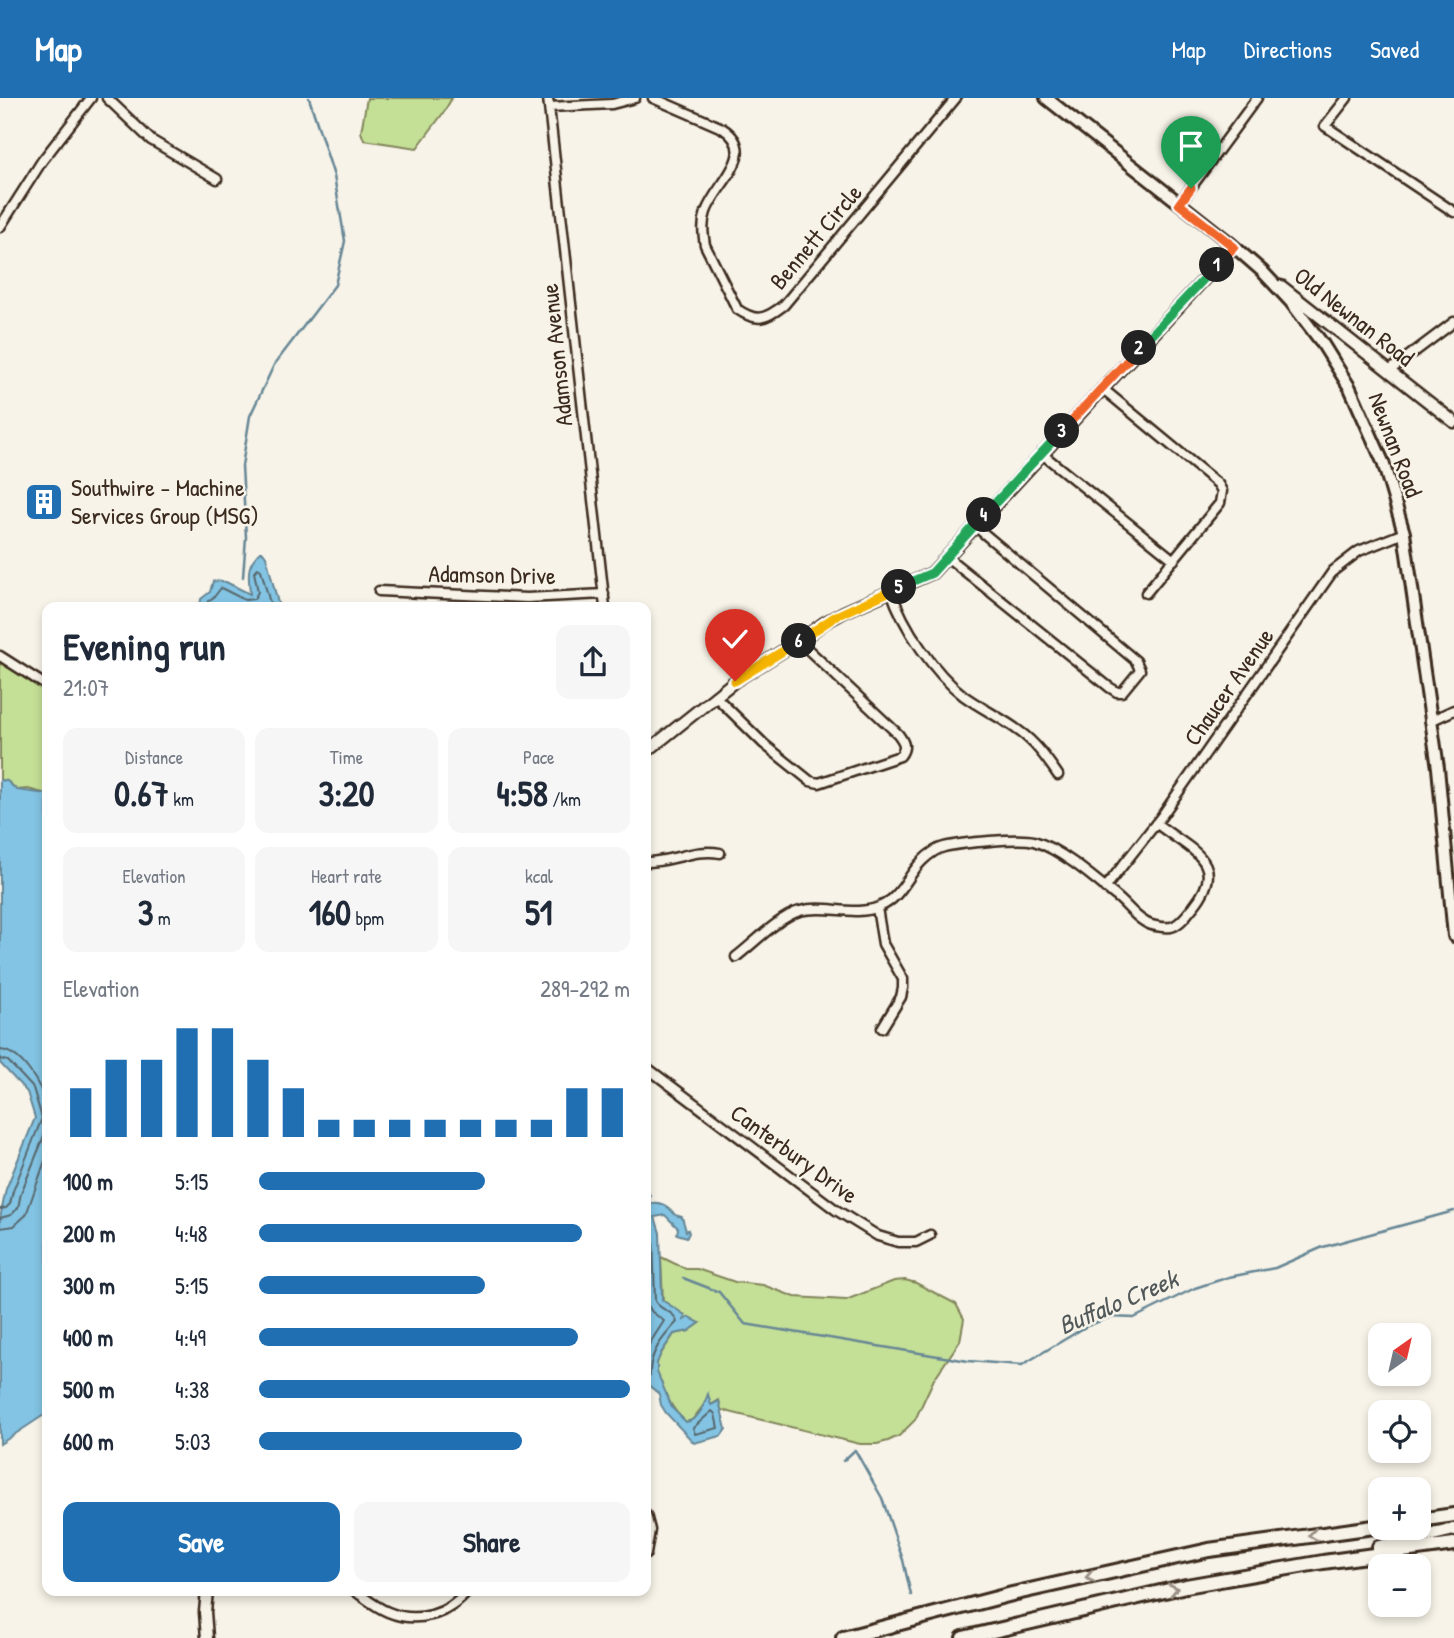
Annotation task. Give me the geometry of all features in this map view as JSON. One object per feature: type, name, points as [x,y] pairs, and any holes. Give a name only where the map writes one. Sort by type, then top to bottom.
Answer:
[{"type":"highway","points":[[1431,1518],[1454,1515]]},
{"type":"highway","points":[[843,1638],[1012,1594],[1209,1550],[1368,1528]]},
{"type":"highway","points":[[1332,1560],[1454,1529]]},
{"type":"highway","points":[[963,1638],[1186,1586],[1332,1560],[1454,1544]]},
{"type":"main road","name":"Newnan Road","points":[[1046,98],[1262,271],[1322,343],[1350,388],[1383,462],[1404,533],[1438,768],[1454,936]]},
{"type":"street","points":[[0,227],[42,161],[91,98]]},
{"type":"street","points":[[107,98],[151,140],[217,179]]},
{"type":"street","points":[[549,102],[612,104],[635,98]]},
{"type":"street","name":"Bennett Circle","points":[[653,98],[722,128],[731,134],[737,144],[739,155],[706,211],[703,233],[705,244],[737,309],[758,318],[769,316],[784,306],[956,98]]},
{"type":"street","points":[[1179,204],[1257,98]]},
{"type":"street","points":[[1347,98],[1325,126],[1454,212]]},
{"type":"street","name":"Adamson Avenue","points":[[549,102],[605,602]]},
{"type":"street","points":[[651,748],[735,681],[836,616],[932,573],[1234,247]]},
{"type":"street","name":"Old Newnan Road","points":[[1262,271],[1454,422]]},
{"type":"street","points":[[1389,371],[1454,323]]},
{"type":"street","points":[[1102,388],[1218,484],[1222,491],[1220,503],[1146,593]]},
{"type":"street","points":[[1041,453],[1174,560]]},
{"type":"street","points":[[947,556],[1109,687],[1122,692],[1140,670],[1136,661],[975,526]]},
{"type":"street","name":"Chaucer Avenue","points":[[1105,888],[1156,823],[1333,570],[1359,551],[1404,533]]},
{"type":"street","name":"Adamson Drive","points":[[379,591],[527,598],[604,594]]},
{"type":"street","points":[[891,591],[898,613],[910,633],[944,676],[963,695],[1032,742],[1058,775]]},
{"type":"street","points":[[715,696],[765,744],[810,781],[820,783],[900,756],[904,751],[904,744],[898,734],[799,641]]},
{"type":"street","points":[[0,656],[42,683]]},
{"type":"street","points":[[1430,722],[1454,710]]},
{"type":"street","points":[[736,957],[789,915],[802,910],[857,911],[877,908],[899,892],[921,862],[944,847],[1018,839],[1032,840],[1044,845],[1084,871],[1145,922],[1170,928],[1178,924],[1198,900],[1208,884],[1210,874],[1207,865],[1156,823]]},
{"type":"street","points":[[651,862],[706,850],[720,853]]},
{"type":"street","points":[[877,908],[883,944],[903,979],[901,997],[881,1028]]},
{"type":"street","name":"Canterbury Drive","points":[[651,1071],[780,1170],[878,1236],[898,1242],[916,1242],[930,1235]]},
{"type":"street","points":[[207,1596],[207,1638]]},
{"type":"street","points":[[362,1596],[385,1611],[399,1616],[415,1617],[432,1615],[451,1608],[463,1596]]},
{"type":"green space","points":[[367,98],[452,98],[417,148],[364,140],[361,132]]},
{"type":"green space","points":[[0,660],[42,687],[42,793],[28,789],[17,790],[7,781],[0,780]]},
{"type":"green space","points":[[661,1257],[686,1269],[697,1269],[735,1282],[763,1285],[795,1297],[846,1300],[894,1281],[916,1283],[956,1304],[964,1319],[960,1341],[934,1379],[915,1420],[899,1436],[888,1441],[860,1444],[721,1410],[719,1400],[711,1405],[706,1402],[692,1420],[686,1422],[666,1395],[658,1377],[657,1363],[674,1334],[689,1331],[700,1323],[684,1321],[684,1315],[663,1301]]},
{"type":"water","points":[[260,552],[266,556],[278,602],[201,602],[210,592],[213,581],[226,582],[250,594],[250,567]]},
{"type":"water","points":[[0,780],[7,781],[17,790],[42,793],[42,1416],[0,1444],[0,1218],[6,1189],[35,1118],[27,1092],[0,1063]]},
{"type":"water","points":[[656,1203],[682,1217],[689,1233],[687,1237],[677,1234],[678,1228],[665,1215],[655,1217],[660,1233],[662,1300],[685,1315],[684,1320],[689,1317],[700,1323],[689,1331],[674,1334],[661,1353],[657,1372],[672,1408],[686,1422],[698,1415],[708,1394],[711,1405],[719,1401],[726,1429],[721,1436],[694,1443],[666,1413],[659,1394],[651,1387],[651,1204]]},
{"type":"waterway","points":[[243,577],[246,537],[242,466],[250,416],[274,365],[335,285],[345,241],[334,176],[309,98]]},
{"type":"waterway","name":"Buffalo Creek","points":[[683,1278],[719,1292],[745,1324],[968,1361],[1022,1365],[1087,1326],[1111,1317],[1134,1318],[1195,1288],[1229,1277],[1275,1268],[1323,1247],[1454,1211]]},
{"type":"waterway","points":[[843,1461],[855,1450],[882,1498],[903,1560],[911,1595]]},
{"type":"place","name":"Southwire - Machine Services Group (MSG)","points":[[44,502]]},
{"type":"route","points":[[735,681],[836,616],[932,573],[940,565],[1234,247],[1179,204],[1191,188]]}]
